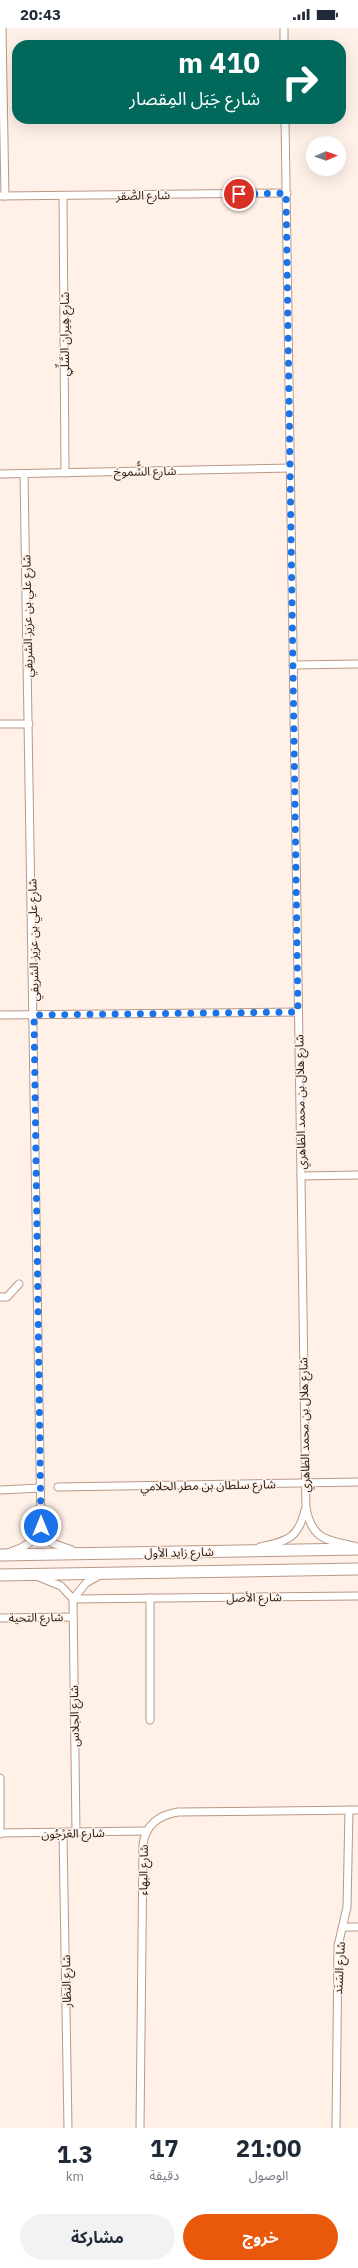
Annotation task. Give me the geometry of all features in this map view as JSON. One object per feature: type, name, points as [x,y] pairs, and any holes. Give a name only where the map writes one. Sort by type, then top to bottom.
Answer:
[{"type":"main road","name":"شارع زايد الأول","points":[[0,1554],[91,1554],[358,1548]]},
{"type":"main road","name":"شارع زايد الأول","points":[[0,1575],[358,1569]]},
{"type":"street","points":[[2,28],[2,196]]},
{"type":"street","points":[[284,28],[284,40]]},
{"type":"street","name":"شارع هلال بن محمد الظاهري","points":[[286,124],[306,1508],[310,1525],[317,1534],[328,1540],[358,1548]]},
{"type":"street","name":"شارع الصَّقر","points":[[2,196],[286,193]]},
{"type":"street","name":"شارع هِيران السَّلِّي","points":[[63,196],[65,473]]},
{"type":"street","name":"شارع الشُّموخ","points":[[0,474],[290,468]]},
{"type":"street","name":"شارع علي بن عزيز الشريفي","points":[[24,474],[34,1015],[41,1526]]},
{"type":"street","points":[[293,665],[358,664]]},
{"type":"street","points":[[0,724],[29,724]]},
{"type":"street","points":[[0,1015],[298,1012]]},
{"type":"street","points":[[301,1176],[358,1175]]},
{"type":"street","points":[[0,1297],[7,1297],[19,1284]]},
{"type":"street","name":"شارع سلطان بن مطر الحلامي","points":[[58,1487],[358,1482]]},
{"type":"street","points":[[0,1490],[41,1488]]},
{"type":"street","name":"شارع هلال بن محمد الظاهري","points":[[242,1551],[279,1543],[293,1536],[301,1526],[306,1508]]},
{"type":"street","points":[[41,1526],[48,1539],[56,1545],[91,1554]]},
{"type":"street","points":[[0,1554],[29,1544],[38,1534],[41,1526]]},
{"type":"street","points":[[32,1574],[57,1584],[74,1599],[86,1583],[104,1573]]},
{"type":"street","name":"شارع الأصل","points":[[74,1599],[358,1596]]},
{"type":"street","points":[[150,1598],[150,1720]]},
{"type":"street","name":"شارع الجلاس","points":[[74,1599],[76,1833]]},
{"type":"street","name":"شارع التحية","points":[[0,1618],[73,1617]]},
{"type":"street","points":[[0,1778],[0,1833]]},
{"type":"street","name":"شارع السَنَد","points":[[336,2128],[338,1954],[347,1907],[349,1810]]},
{"type":"street","name":"شارع البهاء","points":[[140,2128],[143,1845],[145,1831],[162,1816],[178,1812],[358,1810]]},
{"type":"street","name":"شارع العَرْجُون","points":[[0,1833],[145,1831]]},
{"type":"street","name":"شارع النظار","points":[[64,1833],[68,2128]]},
{"type":"street","points":[[343,1927],[358,1927]]},
{"type":"route","points":[[41,1526],[39,1285],[34,1015],[298,1012],[286,193],[239,194]]}]
